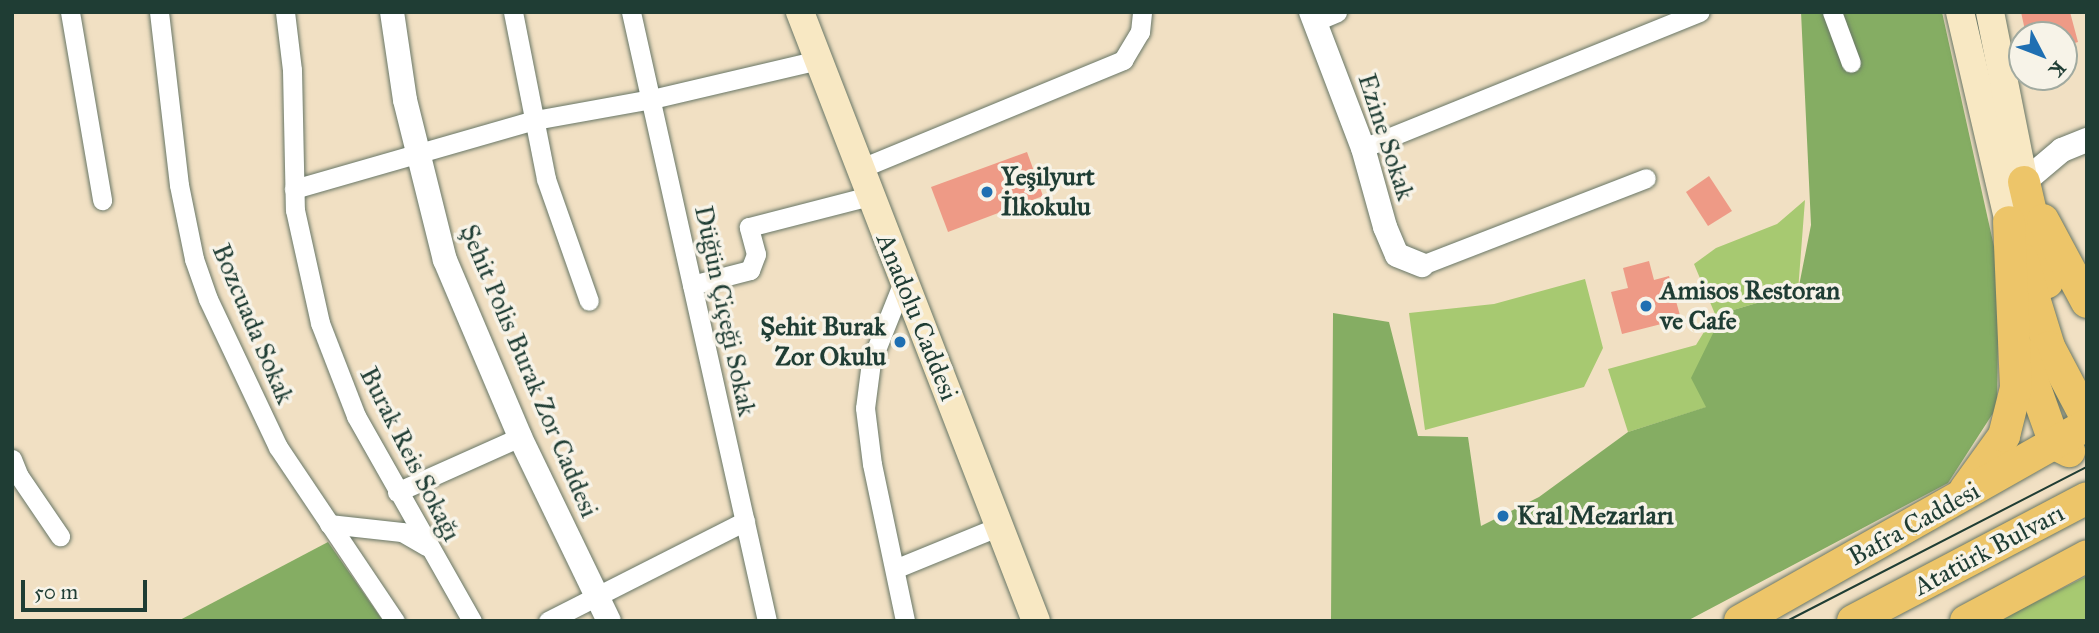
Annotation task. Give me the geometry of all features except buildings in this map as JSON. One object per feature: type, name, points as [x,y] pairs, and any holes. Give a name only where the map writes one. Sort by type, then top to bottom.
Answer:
[{"type":"main road","name":"Anadolu Caddesi","points":[[800,12],[1036,621]]},
{"type":"main road","points":[[1959,12],[2009,222],[2016,388],[2004,436],[1960,498]]},
{"type":"main road","points":[[1990,12],[2024,182],[2049,347],[2087,419]]},
{"type":"main road","points":[[2024,182],[2085,297]]},
{"type":"main road","points":[[2009,222],[2087,377]]},
{"type":"main road","points":[[2014,327],[2070,445]]},
{"type":"main road","name":"Bafra Caddesi","points":[[1770,621],[2070,445],[2087,425]]},
{"type":"main road","name":"Bafra Caddesi","points":[[1740,621],[1960,498],[2070,445]]},
{"type":"main road","name":"Atatürk Bulvarı","points":[[1853,621],[2087,498]]},
{"type":"main road","name":"Atatürk Bulvarı","points":[[1966,621],[2087,556]]},
{"type":"street","points":[[70,12],[103,200]]},
{"type":"street","name":"Bozcuada Sokak","points":[[159,12],[179,185],[194,259],[231,354],[278,447],[395,621]]},
{"type":"street","name":"Burak Reis Sokağı","points":[[285,12],[293,82],[294,189],[320,323],[356,416],[427,546],[472,621]]},
{"type":"street","name":"Şehit Polis Burak Zor Caddesi","points":[[392,12],[417,153],[445,260],[520,438],[609,621]]},
{"type":"street","points":[[513,12],[546,179],[589,301]]},
{"type":"street","name":"Düğün Çiçeği Sokak","points":[[631,12],[767,621]]},
{"type":"street","points":[[859,169],[1123,60],[1140,32],[1142,12]]},
{"type":"street","points":[[1312,17],[1337,12]]},
{"type":"street","points":[[1363,148],[1666,19],[1700,12]]},
{"type":"street","points":[[1832,12],[1851,63]]},
{"type":"street","name":"Ezine Sokak","points":[[1312,17],[1363,148],[1381,216],[1397,255],[1422,265]]},
{"type":"street","points":[[294,189],[535,120],[652,99],[818,60]]},
{"type":"street","points":[[2024,182],[2062,150],[2087,140]]},
{"type":"street","points":[[1422,265],[1646,178]]},
{"type":"street","points":[[692,285],[750,270],[755,254],[749,227],[870,196]]},
{"type":"street","points":[[903,282],[871,362],[865,408],[872,464],[897,568],[905,621]]},
{"type":"street","points":[[397,492],[520,438]]},
{"type":"street","points":[[12,459],[19,477],[60,536]]},
{"type":"street","points":[[548,621],[745,521]]},
{"type":"street","points":[[329,524],[402,531],[427,546]]},
{"type":"street","points":[[897,568],[1000,526]]},
{"type":"green space","points":[[1801,12],[1942,12],[1999,269],[1997,407],[1948,483],[1687,621],[1331,621],[1333,313],[1389,322],[1418,436],[1468,437],[1481,526],[1539,497],[1628,432],[1706,407],[1691,378],[1723,313],[1798,291],[1811,225]]},
{"type":"green space","points":[[1805,200],[1798,291],[1723,313],[1707,407],[1628,432],[1608,369],[1696,345],[1715,314],[1694,264],[1716,248],[1777,224]]},
{"type":"green space","points":[[1585,279],[1603,348],[1584,387],[1425,430],[1409,313],[1494,304]]},
{"type":"green space","points":[[328,542],[383,621],[178,621]]},
{"type":"green space","points":[[2087,576],[2087,621],[1998,621]]},
{"type":"tram line","points":[[1787,621],[2087,467]]},
{"type":"place","name":"Yeşilyurt İlkokulu","points":[[987,192]]},
{"type":"place","name":"Amisos Restoran ve Cafe","points":[[1646,306]]},
{"type":"place","name":"Şehit Burak Zor Okulu","points":[[900,342]]},
{"type":"place","name":"Kral Mezarları","points":[[1503,516]]}]
